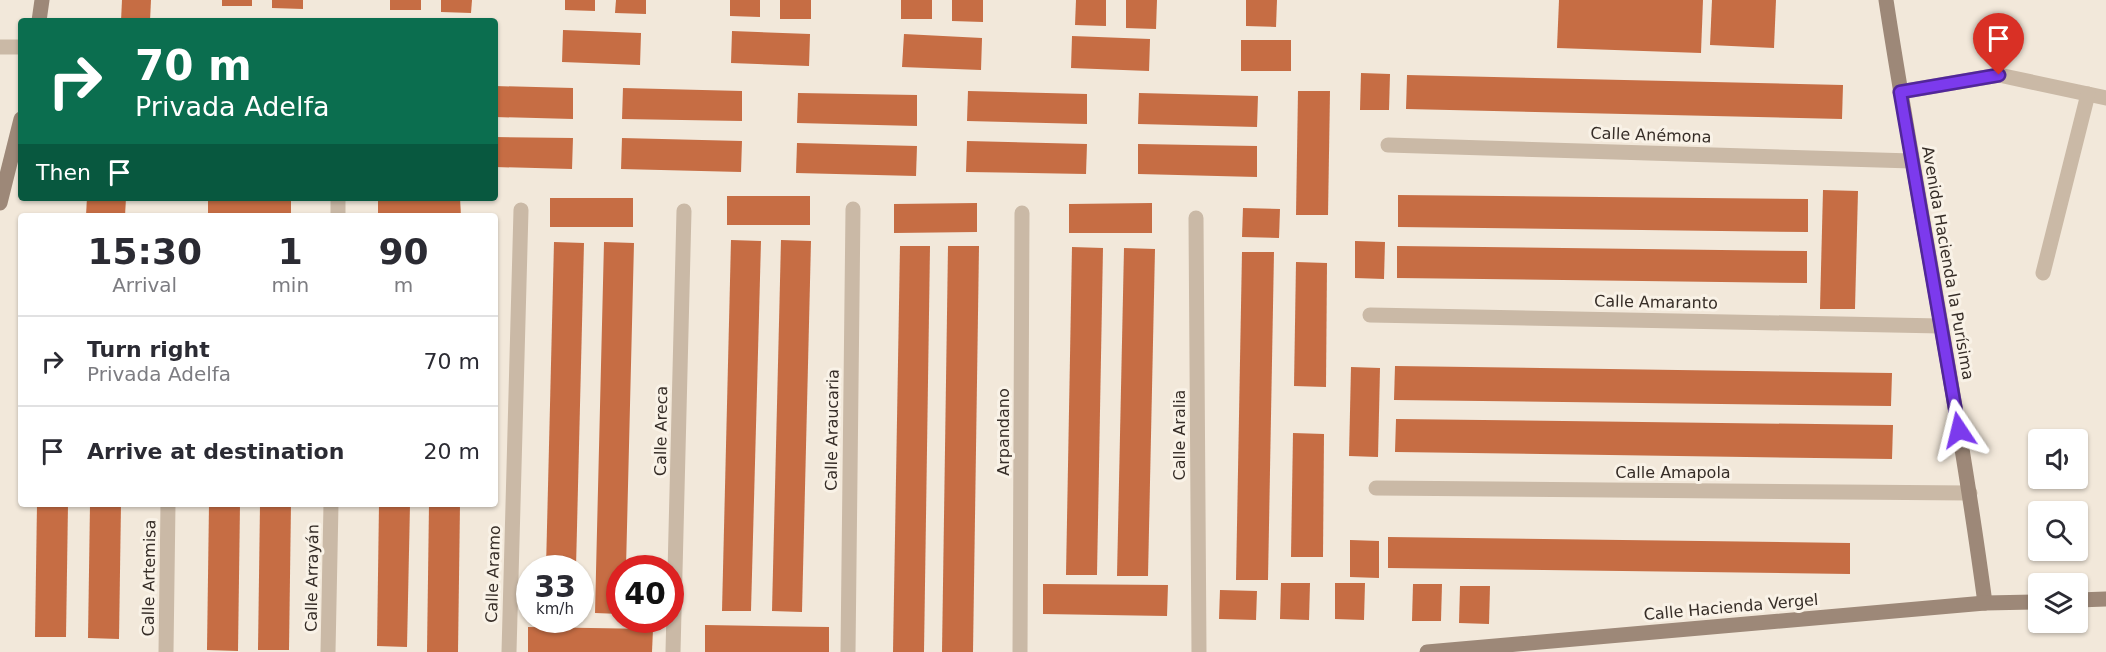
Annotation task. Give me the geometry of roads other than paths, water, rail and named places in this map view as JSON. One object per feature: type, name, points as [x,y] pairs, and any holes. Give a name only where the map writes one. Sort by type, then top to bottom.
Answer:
[{"type":"street","points":[[39,18],[42,0]]},
{"type":"street","name":"Avenida Hacienda la Purísima","points":[[1886,0],[1970,493],[1985,603]]},
{"type":"street","points":[[0,47],[18,47]]},
{"type":"street","points":[[1900,92],[1999,75],[2106,98]]},
{"type":"street","points":[[2043,273],[2088,94]]},
{"type":"street","points":[[0,204],[18,131]]},
{"type":"street","name":"Calle Anémona","points":[[1388,145],[1912,160]]},
{"type":"street","name":"Calle Araucaria","points":[[848,652],[853,209]]},
{"type":"street","name":"Calle Aramo","points":[[509,652],[521,210]]},
{"type":"street","name":"Calle Areca","points":[[673,652],[684,212]]},
{"type":"street","name":"Arpandano","points":[[1020,652],[1022,213]]},
{"type":"street","name":"Calle Aralia","points":[[1196,218],[1199,652]]},
{"type":"street","name":"Calle Amaranto","points":[[1370,315],[1941,326]]},
{"type":"street","name":"Calle Amapola","points":[[1376,488],[1970,493]]},
{"type":"street","name":"Calle Artemisa","points":[[166,652],[168,507]]},
{"type":"street","name":"Calle Arrayán","points":[[328,652],[331,507]]},
{"type":"street","points":[[2088,600],[2106,599]]},
{"type":"street","name":"Calle Hacienda Vergel","points":[[1427,652],[1985,603],[2028,602]]}]
